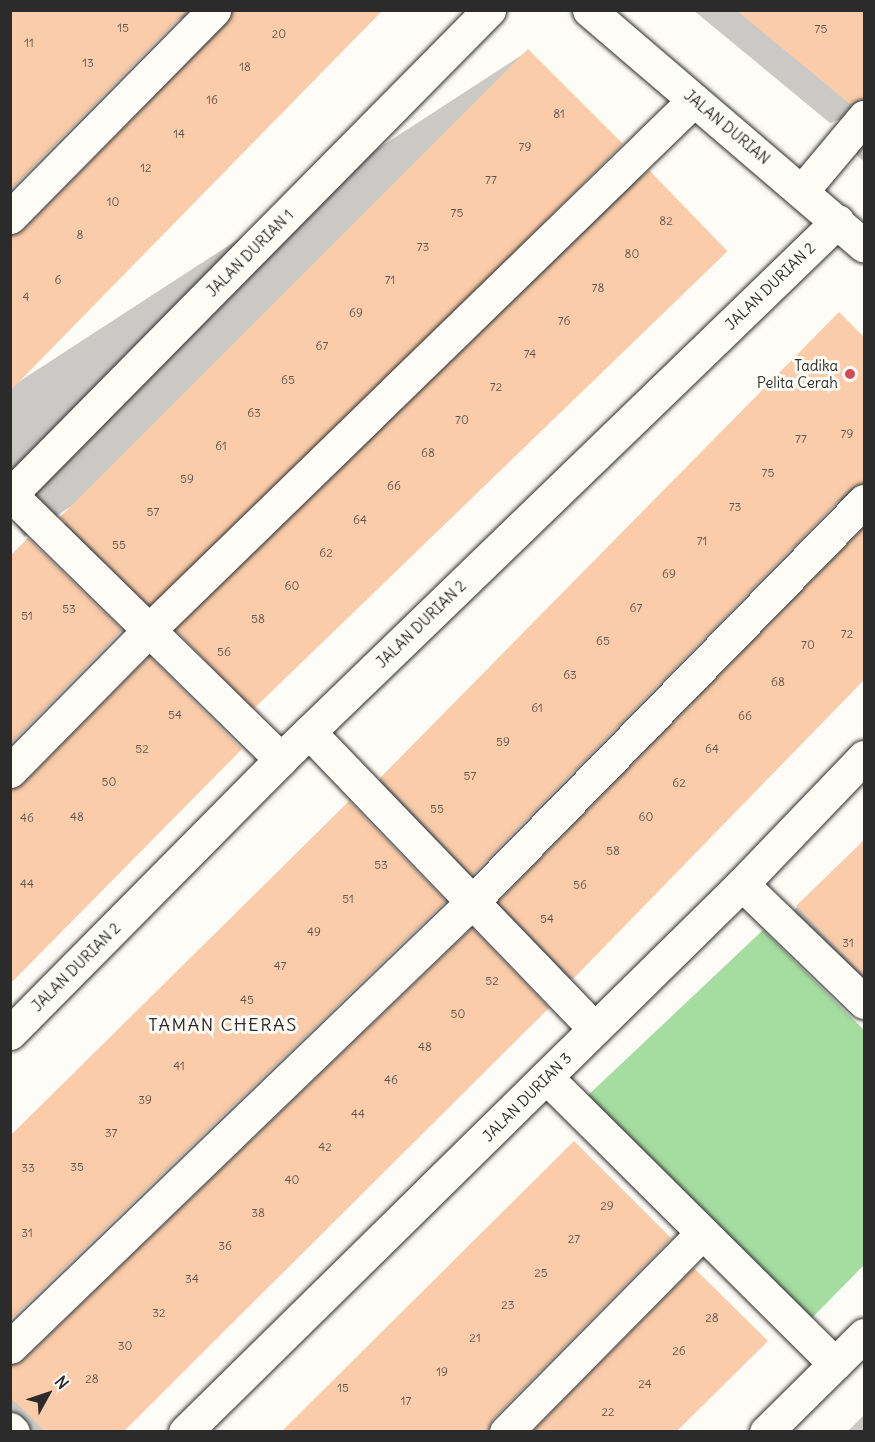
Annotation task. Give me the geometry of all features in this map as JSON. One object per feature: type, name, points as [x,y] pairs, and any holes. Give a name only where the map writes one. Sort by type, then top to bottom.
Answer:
[{"type":"street","points":[[10,217],[214,10]]},
{"type":"street","name":"JALAN DURIAN 1","points":[[11,495],[489,10]]},
{"type":"street","name":"JALAN DURIAN","points":[[589,10],[838,221],[864,246]]},
{"type":"street","points":[[10,771],[149,630],[694,100]]},
{"type":"street","points":[[802,191],[864,117]]},
{"type":"street","name":"JALAN DURIAN 2","points":[[10,1033],[281,759],[838,221]]},
{"type":"street","points":[[11,495],[281,759]]},
{"type":"street","points":[[10,1347],[472,902],[864,501]]},
{"type":"street","points":[[309,732],[595,1029]]},
{"type":"street","name":"JALAN DURIAN 3","points":[[185,1431],[595,1029],[741,884],[864,757]]},
{"type":"street","points":[[741,884],[864,1002]]},
{"type":"street","points":[[546,1077],[835,1364]]},
{"type":"street","points":[[506,1431],[702,1233]]},
{"type":"street","points":[[766,1431],[864,1335]]},
{"type":"green space","points":[[763,930],[864,1030],[864,1265],[809,1321],[583,1100]]},
{"type":"building","points":[[10,10],[187,10],[10,190]]},
{"type":"building","points":[[232,10],[383,10],[10,391],[10,235],[23,230],[227,23]]},
{"type":"building","points":[[736,10],[864,10],[864,99],[850,104]]},
{"type":"building","points":[[528,49],[623,144],[155,612],[60,517]]},
{"type":"building","points":[[649,170],[727,251],[253,710],[174,628]]},
{"type":"building","points":[[839,312],[864,337],[864,483],[851,488],[472,875],[380,778]]},
{"type":"building","points":[[864,527],[864,680],[573,979],[498,902]]},
{"type":"building","points":[[28,538],[122,630],[10,744],[10,556]]},
{"type":"building","points":[[149,656],[242,749],[10,984],[10,789],[23,784]]},
{"type":"building","points":[[349,801],[446,901],[10,1320],[10,1136]]},
{"type":"building","points":[[864,840],[864,976],[796,906]]},
{"type":"building","points":[[472,928],[549,1008],[124,1431],[45,1431],[10,1397],[10,1365],[23,1360]]},
{"type":"building","points":[[574,1141],[671,1238],[493,1419],[488,1431],[282,1431]]},
{"type":"building","points":[[694,1268],[768,1341],[677,1431],[533,1431]]},
{"type":"place","name":"Tadika Pelita Cerah","points":[[850,374]]},
{"type":"district","name":"TAMAN CHERAS","points":[[223,1025]]}]
